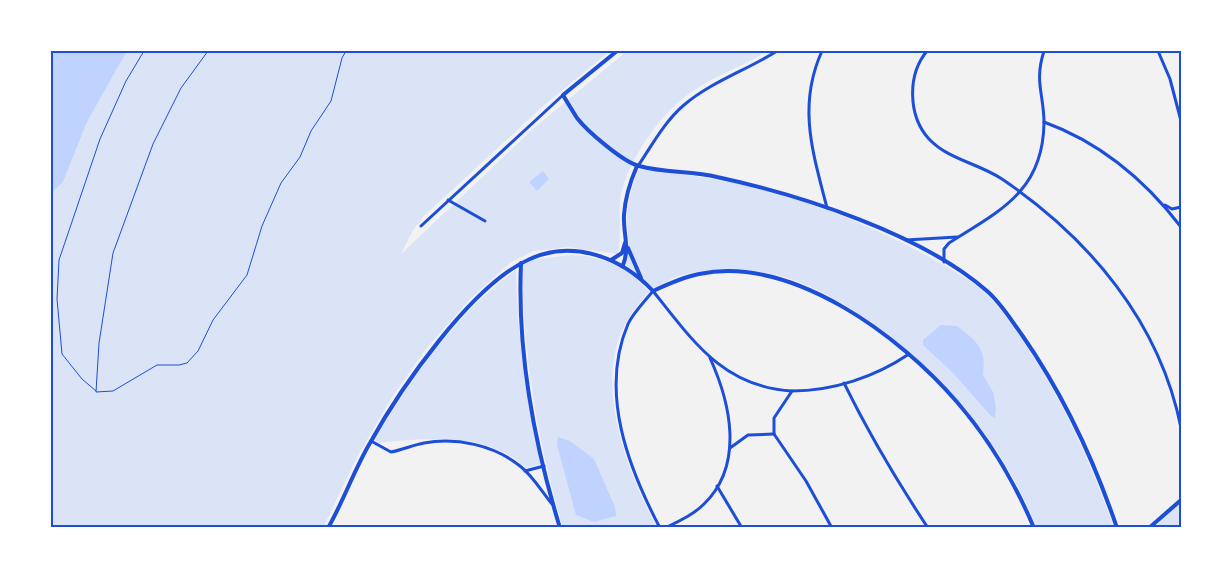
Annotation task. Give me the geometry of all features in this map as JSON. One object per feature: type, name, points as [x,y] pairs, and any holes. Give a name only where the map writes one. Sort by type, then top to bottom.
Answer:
[{"type":"street","points":[[421,226],[563,95],[617,51]]},
{"type":"street","points":[[642,280],[626,241],[626,201],[637,166],[668,122],[683,106],[698,95],[777,51]]},
{"type":"street","points":[[927,51],[916,71],[912,85],[912,98],[920,123],[928,138],[943,151],[962,161],[987,170],[1052,217],[1094,258],[1118,285],[1150,339],[1172,392],[1181,428]]},
{"type":"street","points":[[944,262],[944,249],[958,237],[1000,211],[1020,193],[1037,161],[1044,122],[1038,84],[1039,67],[1044,51]]},
{"type":"street","points":[[1158,51],[1170,80],[1181,121]]},
{"type":"street","points":[[821,52],[810,90],[809,134],[827,208]]},
{"type":"street","points":[[563,95],[584,125],[623,158],[637,166],[716,177],[827,208],[904,240],[944,262],[988,292],[1005,311],[1032,349],[1077,429],[1117,528]]},
{"type":"street","points":[[1044,122],[1061,128],[1100,150],[1136,177],[1163,204],[1181,227]]},
{"type":"street","points":[[448,200],[485,221]]},
{"type":"street","points":[[1163,204],[1172,209],[1181,208]]},
{"type":"street","points":[[904,240],[958,237]]},
{"type":"street","points":[[611,260],[622,253],[626,241]]},
{"type":"street","points":[[623,265],[627,246]]},
{"type":"street","points":[[328,528],[370,441],[419,366],[474,302],[521,263],[531,258],[562,252],[591,254],[623,265],[653,291],[709,358],[740,379],[757,386],[792,391],[819,389],[844,383],[892,366],[909,354]]},
{"type":"street","points":[[521,263],[520,319],[527,379],[544,466],[560,528]]},
{"type":"street","points":[[660,528],[632,470],[625,445],[616,391],[615,365],[628,322],[653,291],[677,280],[700,273],[747,273],[776,278],[800,286],[841,305],[909,354],[957,402],[982,434],[1024,502],[1034,528]]},
{"type":"street","points":[[665,528],[696,511],[712,495],[724,469],[729,448],[730,429],[727,402],[709,358]]},
{"type":"street","points":[[844,383],[866,428],[928,528]]},
{"type":"street","points":[[792,391],[774,418],[774,434],[806,481],[832,528]]},
{"type":"street","points":[[729,448],[748,435],[774,434]]},
{"type":"street","points":[[370,441],[391,452],[424,443],[455,441],[502,455],[525,471],[553,506]]},
{"type":"street","points":[[525,471],[544,466]]},
{"type":"street","points":[[717,486],[742,528]]},
{"type":"street","points":[[1149,528],[1181,500]]},
{"type":"path","points":[[144,51],[126,81],[100,139],[59,260],[57,300],[62,354],[82,379],[96,392],[114,391],[157,365],[179,365],[198,352],[213,320],[247,275],[262,226],[281,183],[300,157],[311,130],[331,101],[340,65],[346,51]]},
{"type":"path","points":[[96,392],[99,343],[113,253],[153,144],[181,88],[208,51]]},
{"type":"shaded area","points":[[127,51],[610,51],[543,106],[423,217],[412,232],[401,254],[535,127],[627,51],[767,51],[696,89],[672,108],[651,133],[634,161],[622,190],[620,242],[617,254],[568,247],[534,251],[511,262],[470,299],[426,349],[392,397],[357,457],[323,528],[51,528],[51,193],[63,182],[87,122]]},
{"type":"shaded area","points":[[639,169],[744,185],[803,202],[889,236],[942,264],[976,285],[1004,314],[1048,380],[1073,428],[1095,477],[1114,528],[1037,528],[1007,467],[970,414],[949,391],[901,346],[874,325],[816,289],[768,273],[732,270],[713,270],[685,274],[652,288],[639,274],[623,263],[628,246],[628,204]]},
{"type":"shaded area","points":[[570,255],[592,257],[614,264],[633,276],[649,292],[628,319],[617,343],[613,369],[613,397],[617,425],[625,453],[657,528],[563,528],[539,431],[525,333],[522,266],[532,260]]},
{"type":"shaded area","points":[[516,270],[518,319],[523,367],[541,464],[526,468],[510,456],[493,448],[456,440],[436,439],[379,443],[374,440],[420,370],[455,326],[494,287]]},
{"type":"shaded area","points":[[1181,502],[1181,526],[1178,528],[1154,528]]},
{"type":"water","points":[[51,51],[127,51],[87,122],[63,182],[51,193]]},
{"type":"water","points":[[543,171],[549,179],[537,191],[529,182]]},
{"type":"water","points":[[941,325],[957,326],[970,336],[982,352],[983,375],[993,392],[996,407],[995,418],[991,416],[953,373],[923,345],[923,340]]},
{"type":"water","points":[[558,437],[570,441],[594,459],[615,507],[616,516],[594,522],[576,515],[557,445]]}]
